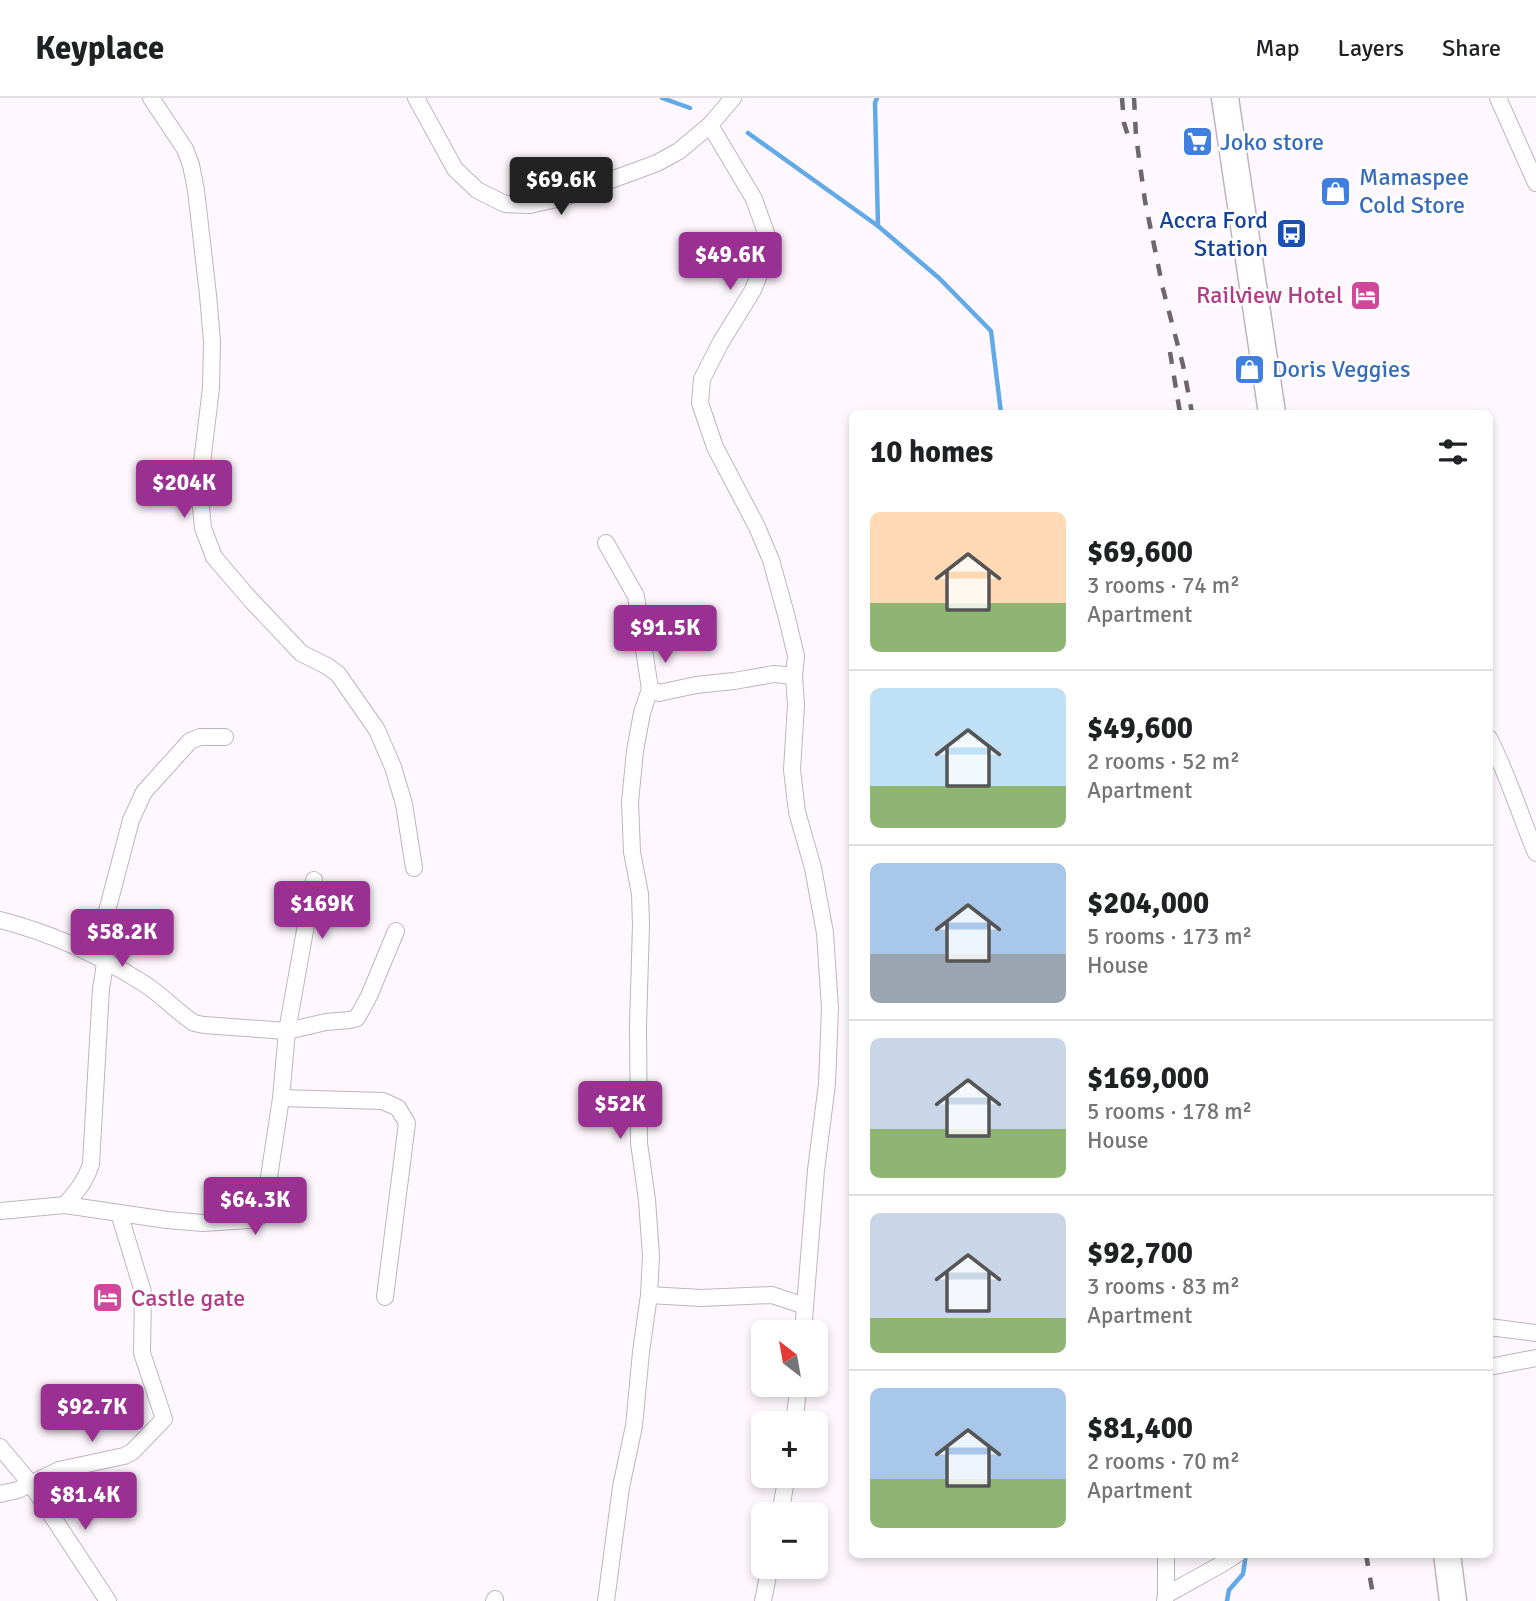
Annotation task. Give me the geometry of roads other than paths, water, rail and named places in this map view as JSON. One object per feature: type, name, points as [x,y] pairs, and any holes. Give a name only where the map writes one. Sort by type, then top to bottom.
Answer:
[{"type":"main road","points":[[1226,98],[1272,410]]},
{"type":"main road","points":[[1448,1558],[1453,1601]]},
{"type":"street","points":[[151,98],[186,149],[196,190],[212,341],[211,388],[199,487],[203,528],[214,557],[240,589],[301,653],[338,674],[377,730],[393,767],[404,804],[414,867]]},
{"type":"street","points":[[416,98],[455,169],[477,190],[505,204],[530,205],[565,197],[657,163],[679,151],[710,125],[733,98]]},
{"type":"street","points":[[1498,98],[1536,183]]},
{"type":"street","points":[[710,125],[754,199],[765,233],[766,258],[753,290],[702,379],[700,403],[715,447],[757,527],[771,561],[796,656],[792,770],[797,812],[813,868],[824,933],[830,1007],[827,1084],[816,1170],[804,1320]]},
{"type":"street","points":[[606,543],[636,596],[650,689],[642,713],[635,751],[630,802],[632,852],[640,894],[638,1129],[647,1200],[649,1295],[634,1426],[621,1487],[606,1601]]},
{"type":"street","points":[[650,689],[659,694],[696,685],[774,674],[794,676]]},
{"type":"street","points":[[65,1205],[87,1176],[91,1164],[106,915],[131,820],[144,792],[190,741],[200,737],[225,737]]},
{"type":"street","points":[[1493,745],[1504,766],[1536,853]]},
{"type":"street","points":[[0,1211],[65,1205],[203,1223],[258,1217],[264,1210],[288,1031],[314,880]]},
{"type":"street","points":[[0,920],[48,934],[105,960],[143,983],[194,1023],[288,1031],[357,1017],[369,996],[396,931]]},
{"type":"street","points":[[281,1098],[383,1101],[398,1108],[407,1123],[385,1297]]},
{"type":"street","points":[[0,1494],[18,1490],[59,1470],[124,1456],[164,1419],[142,1353],[143,1292],[119,1213]]},
{"type":"street","points":[[649,1295],[772,1296],[805,1306]]},
{"type":"street","points":[[1493,1328],[1536,1333]]},
{"type":"street","points":[[1493,1366],[1536,1358]]},
{"type":"street","points":[[0,1447],[31,1484],[108,1601]]},
{"type":"street","points":[[1166,1558],[1166,1598]]},
{"type":"street","points":[[1166,1598],[1231,1558]]},
{"type":"street","points":[[763,1601],[767,1579]]},
{"type":"waterway","points":[[662,98],[690,108]]},
{"type":"waterway","points":[[877,98],[878,226]]},
{"type":"waterway","points":[[748,133],[878,226],[939,278],[991,331],[1001,410]]},
{"type":"waterway","points":[[1227,1601],[1229,1590],[1243,1574],[1245,1558]]},
{"type":"railway","points":[[1122,98],[1124,123],[1130,142]]},
{"type":"railway","points":[[1134,98],[1145,201],[1191,410]]},
{"type":"railway","points":[[1170,352],[1180,410]]},
{"type":"railway","points":[[1367,1558],[1374,1601]]},
{"type":"place","name":"Joko store","points":[[1197,142]]},
{"type":"place","name":"Mamaspee Cold Store","points":[[1336,191]]},
{"type":"place","name":"Accra Ford Station","points":[[1291,234]]},
{"type":"place","name":"Railview Hotel","points":[[1366,295]]},
{"type":"place","name":"Doris Veggies","points":[[1249,369]]},
{"type":"place","name":"Castle gate","points":[[108,1298]]}]
